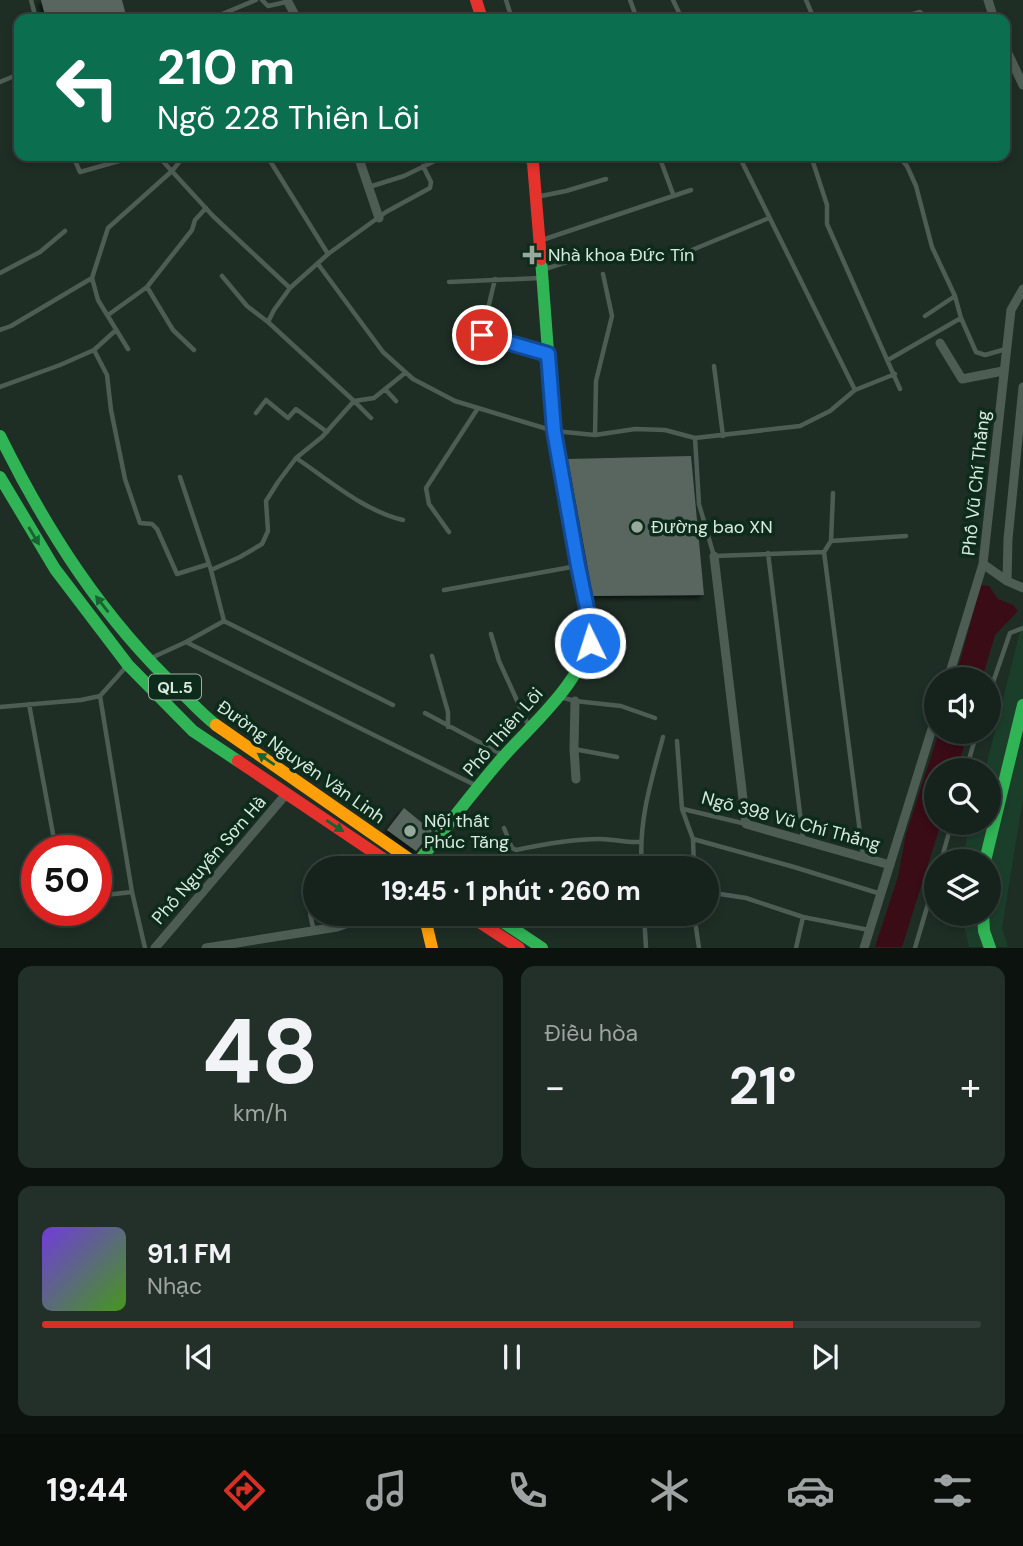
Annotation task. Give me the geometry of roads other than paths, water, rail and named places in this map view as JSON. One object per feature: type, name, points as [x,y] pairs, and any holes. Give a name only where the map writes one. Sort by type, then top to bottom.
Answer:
[{"type":"main road","name":"Phố Thiên Lôi","points":[[423,856],[478,786],[558,696],[586,656],[590,643],[591,627],[554,431],[532,161]]},
{"type":"main road","name":"Đường Nguyễn Văn Linh","points":[[0,436],[69,561],[146,660],[214,723],[404,856]]},
{"type":"main road","name":"Đường Nguyễn Văn Linh","points":[[2,484],[54,569],[128,665],[193,731],[379,856]]},
{"type":"main road","points":[[988,849],[1023,705]]},
{"type":"main road","points":[[427,926],[432,947]]},
{"type":"main road","points":[[486,926],[519,947]]},
{"type":"main road","points":[[510,926],[542,947]]},
{"type":"main road","points":[[984,926],[990,947]]},
{"type":"street","points":[[1010,58],[1023,85]]},
{"type":"street","points":[[360,161],[379,218]]},
{"type":"street","name":"Phố Vũ Chí Thắng","points":[[952,667],[983,564],[1011,310],[1023,293]]},
{"type":"street","points":[[940,343],[962,379],[1003,371]]},
{"type":"street","points":[[1007,581],[1008,539],[1023,387]]},
{"type":"street","points":[[714,556],[746,824]]},
{"type":"street","points":[[983,564],[1007,581],[1023,588]]},
{"type":"street","points":[[575,701],[576,779]]},
{"type":"street","points":[[864,947],[927,744]]},
{"type":"street","name":"Phố Nguyễn Sơn Hà","points":[[155,947],[287,793]]},
{"type":"street","name":"Ngõ 398 Vũ Chí Thắng","points":[[746,824],[803,838],[890,865]]},
{"type":"street","points":[[206,947],[340,926]]},
{"type":"lane","points":[[222,14],[256,0]]},
{"type":"lane","points":[[262,0],[268,6],[287,1]]},
{"type":"lane","points":[[988,2],[999,0]]},
{"type":"lane","points":[[76,161],[80,172],[120,161]]},
{"type":"lane","points":[[163,161],[206,208],[290,288]]},
{"type":"lane","points":[[128,349],[97,300],[92,278],[108,228],[180,161]]},
{"type":"lane","points":[[270,161],[328,254]]},
{"type":"lane","points":[[368,187],[404,176],[434,161]]},
{"type":"lane","points":[[661,161],[673,194]]},
{"type":"lane","points":[[741,161],[855,390]]},
{"type":"lane","points":[[813,161],[827,205],[827,224],[900,389]]},
{"type":"lane","points":[[902,161],[916,186],[932,247],[955,296],[961,318],[976,352],[985,355],[1006,348]]},
{"type":"lane","points":[[268,322],[290,288],[328,254],[394,206],[411,200],[430,188],[431,182],[423,166]]},
{"type":"lane","points":[[535,197],[606,179]]},
{"type":"lane","points":[[539,242],[691,190]]},
{"type":"lane","points":[[108,315],[147,287],[192,230],[195,219],[206,208]]},
{"type":"lane","points":[[692,250],[769,218]]},
{"type":"lane","points":[[0,273],[40,252],[65,231]]},
{"type":"lane","points":[[449,282],[542,274],[573,260]]},
{"type":"lane","points":[[318,264],[383,352],[405,373],[455,401],[554,431],[595,435],[635,429],[665,430],[695,438],[800,426],[831,411],[855,390],[895,374]]},
{"type":"lane","points":[[595,435],[596,381],[612,316],[603,274]]},
{"type":"lane","points":[[222,276],[247,306],[268,322],[370,418]]},
{"type":"lane","points":[[0,330],[92,278]]},
{"type":"lane","points":[[487,313],[495,279]]},
{"type":"lane","points":[[147,287],[173,330],[194,350]]},
{"type":"lane","points":[[925,316],[955,296]]},
{"type":"lane","points":[[888,360],[961,318]]},
{"type":"lane","points":[[0,387],[94,351],[115,331]]},
{"type":"lane","points":[[482,335],[548,354]]},
{"type":"lane","points":[[94,351],[107,375],[125,479],[140,523],[152,524],[158,529],[177,574],[240,557],[262,544],[268,531],[266,501],[296,458],[327,432],[354,401],[374,398],[405,373]]},
{"type":"lane","points":[[714,366],[723,436]]},
{"type":"lane","points":[[385,389],[396,401]]},
{"type":"lane","points":[[256,413],[265,400],[288,418],[296,409],[327,432]]},
{"type":"lane","points":[[449,532],[429,504],[426,488],[478,408]]},
{"type":"lane","points":[[695,438],[699,504],[714,556],[824,552]]},
{"type":"lane","points":[[296,458],[367,505],[403,520]]},
{"type":"lane","points":[[180,477],[225,621],[393,705]]},
{"type":"lane","points":[[833,493],[831,541],[824,552],[863,856]]},
{"type":"lane","points":[[831,541],[906,536]]},
{"type":"lane","points":[[768,553],[803,838]]},
{"type":"lane","points":[[444,590],[578,566]]},
{"type":"lane","points":[[146,660],[225,621]]},
{"type":"lane","points":[[998,667],[1010,633],[1023,628]]},
{"type":"lane","points":[[491,634],[499,661],[530,730]]},
{"type":"lane","points":[[186,642],[478,786]]},
{"type":"lane","points":[[432,656],[448,712],[447,728]]},
{"type":"lane","points":[[0,707],[100,696],[128,665]]},
{"type":"lane","points":[[100,696],[132,892],[145,947]]},
{"type":"lane","points":[[558,696],[575,701],[621,706],[654,718]]},
{"type":"lane","points":[[29,704],[52,835]]},
{"type":"lane","points":[[425,713],[447,728],[504,756]]},
{"type":"lane","points":[[641,856],[644,808],[663,737]]},
{"type":"lane","points":[[677,741],[682,809],[693,839],[694,856]]},
{"type":"lane","points":[[574,749],[617,757]]},
{"type":"lane","name":"Ngõ 398 Vũ Chí Thắng","points":[[682,809],[746,824]]},
{"type":"lane","points":[[504,828],[512,848],[516,850],[563,841],[603,839],[640,842]]},
{"type":"lane","points":[[693,839],[882,894]]},
{"type":"lane","points":[[112,894],[132,892]]},
{"type":"lane","points":[[719,894],[746,898],[803,917],[869,930]]},
{"type":"lane","points":[[796,947],[803,917]]},
{"type":"lane","points":[[915,947],[924,917]]},
{"type":"lane","points":[[313,926],[314,931]]},
{"type":"lane","points":[[645,926],[646,947]]},
{"type":"lane","points":[[696,926],[699,947]]},
{"type":"place","name":"Nhà khoa Đức Tín","points":[[532,255]]},
{"type":"place","name":"Đường bao XN","points":[[637,527]]},
{"type":"place","name":"Nội thất Phúc Tăng","points":[[410,831]]}]
